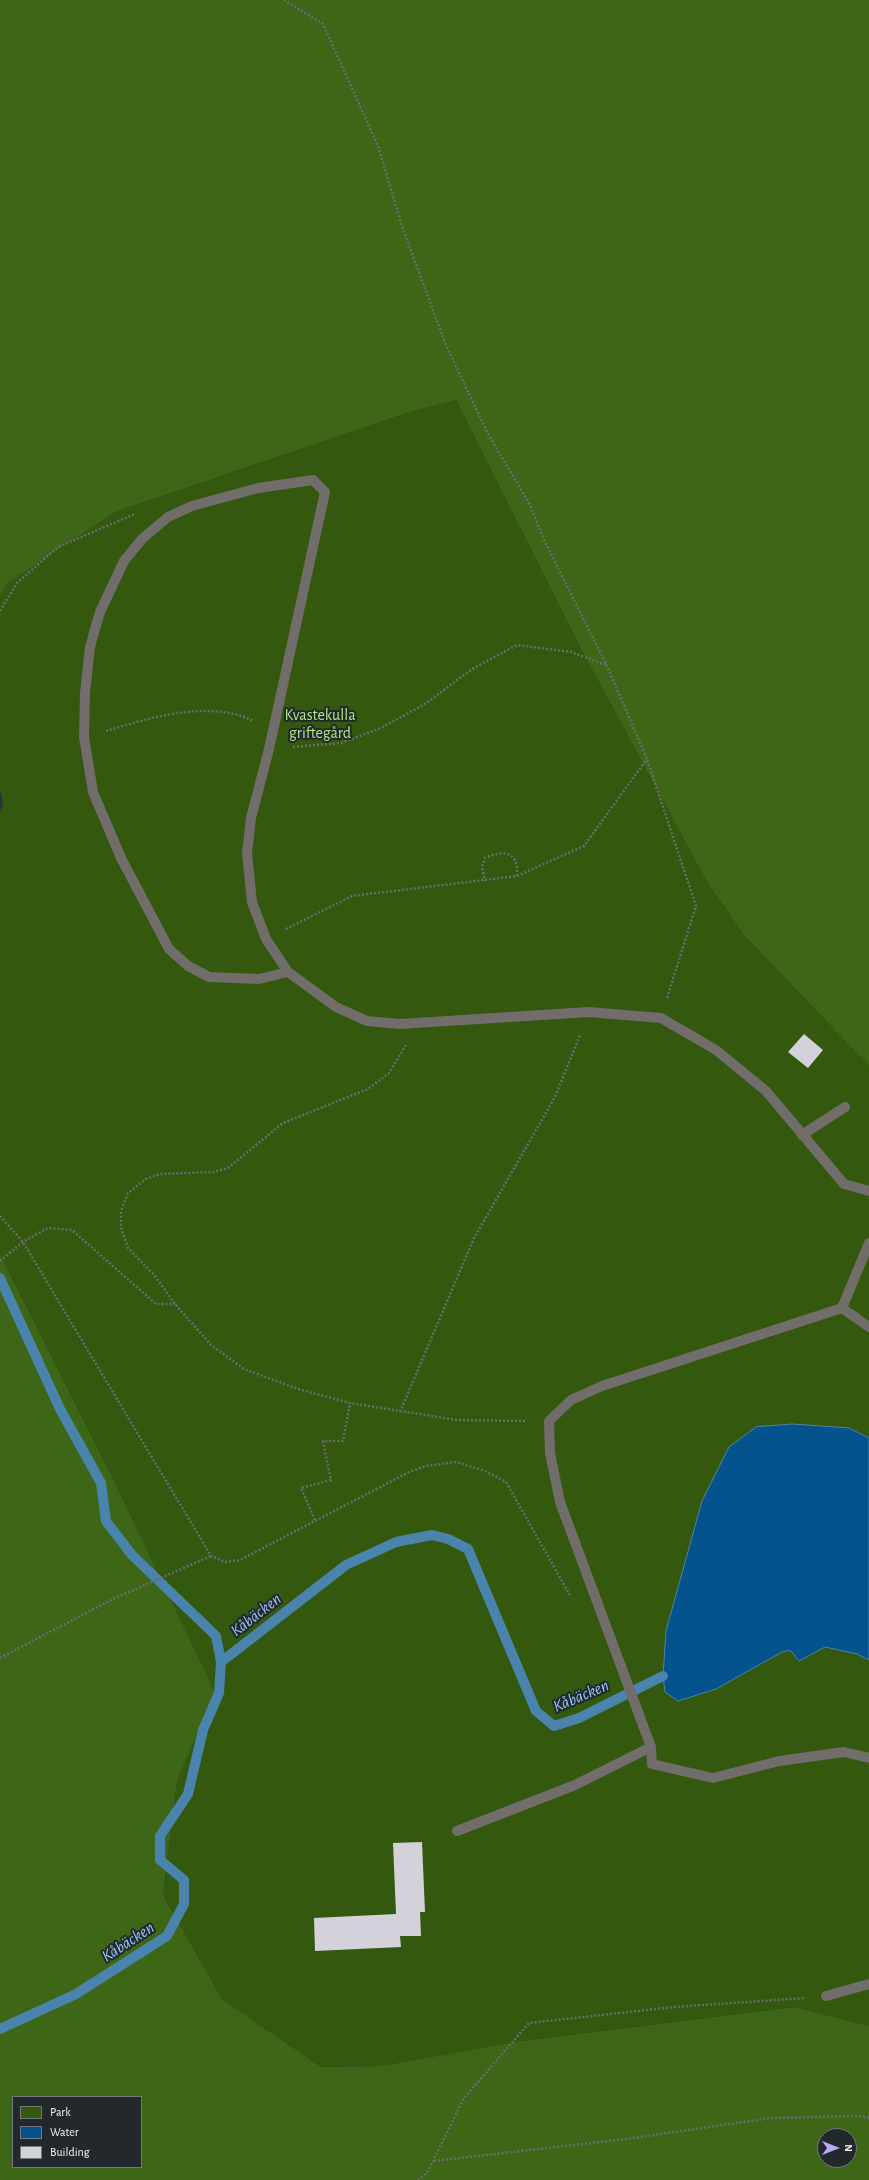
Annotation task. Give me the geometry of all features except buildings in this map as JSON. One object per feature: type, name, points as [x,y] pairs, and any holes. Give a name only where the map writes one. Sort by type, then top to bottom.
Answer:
[{"type":"lane","points":[[288,972],[259,979],[209,977],[188,966],[169,949],[121,858],[93,792],[84,737],[85,693],[90,647],[100,612],[124,561],[142,539],[168,517],[192,506],[265,487],[313,480],[325,492],[273,732],[251,818],[247,853],[252,902],[266,939],[288,972],[336,1007],[367,1021],[409,1024],[589,1012],[661,1018],[716,1050],[766,1091],[844,1184],[869,1191]]},
{"type":"lane","points":[[802,1135],[845,1107]]},
{"type":"lane","points":[[869,1243],[842,1308],[602,1386],[571,1400],[549,1420],[550,1453],[560,1502],[639,1712],[651,1747],[652,1764],[713,1778],[779,1761],[844,1752],[869,1758]]},
{"type":"lane","points":[[842,1308],[869,1327]]},
{"type":"lane","points":[[457,1831],[575,1785],[651,1747]]},
{"type":"lane","points":[[826,1996],[869,1984]]},
{"type":"path","points":[[284,0],[323,24],[378,146],[402,226],[445,343],[488,434],[529,503],[545,542],[607,666],[647,759],[696,906],[661,1018]]},
{"type":"path","points":[[0,611],[17,583],[58,547],[145,510],[163,508],[168,517]]},
{"type":"path","points":[[269,749],[342,743],[382,728],[425,704],[472,669],[517,645],[571,652],[607,666]]},
{"type":"path","points":[[84,737],[168,715],[204,711],[243,716],[273,732]]},
{"type":"path","points":[[266,939],[352,896],[518,876],[584,846],[647,759]]},
{"type":"path","points":[[486,881],[482,867],[485,858],[495,853],[508,854],[515,860],[518,876]]},
{"type":"path","points":[[400,1412],[474,1238],[555,1097],[589,1012]]},
{"type":"path","points":[[409,1024],[409,1040],[401,1056],[389,1073],[368,1089],[283,1123],[228,1168],[214,1172],[160,1174],[146,1179],[128,1193],[121,1211],[121,1228],[128,1248],[155,1276],[175,1304],[211,1345],[244,1369],[298,1389],[350,1402],[400,1412],[457,1420],[549,1420]]},
{"type":"path","points":[[0,1216],[23,1242],[211,1556],[225,1562],[240,1560],[411,1471],[427,1466],[456,1462],[486,1471],[506,1482],[551,1560],[568,1595],[576,1602],[586,1604],[597,1600]]},
{"type":"path","points":[[0,1261],[23,1242],[48,1228],[72,1230],[156,1304],[175,1304]]},
{"type":"path","points":[[315,1521],[301,1488],[331,1480],[323,1441],[343,1441],[350,1402]]},
{"type":"path","points":[[0,1658],[137,1589],[211,1556]]},
{"type":"path","points":[[418,2180],[427,2174],[464,2098],[529,2023],[674,2007],[737,2004],[826,1996]]},
{"type":"path","points":[[434,2161],[626,2139],[771,2118],[859,2116],[869,2118]]},
{"type":"green space","points":[[0,0],[869,0],[869,1066],[743,934],[707,882],[580,647],[456,400],[410,412],[115,512],[8,583],[0,595]]},
{"type":"green space","name":"Kvastekulla griftegård","points":[[456,400],[580,647],[707,882],[743,934],[869,1066],[869,2026],[795,2007],[514,2042],[381,2066],[321,2067],[222,1999],[163,1895],[177,1781],[215,1692],[115,1483],[0,1254],[0,812],[3,806],[0,788],[0,595],[8,583],[115,512],[410,412]]},
{"type":"green space","points":[[0,1254],[115,1483],[215,1692],[177,1781],[163,1895],[222,1999],[321,2067],[381,2066],[514,2042],[795,2007],[869,2026],[869,2180],[0,2180]]},
{"type":"water","points":[[793,1424],[849,1428],[869,1438],[869,1660],[857,1654],[825,1647],[799,1661],[790,1650],[782,1652],[716,1689],[678,1701],[665,1692],[663,1676],[666,1631],[702,1501],[729,1447],[756,1427]]},
{"type":"waterway","points":[[0,1278],[60,1409],[101,1483],[106,1521],[132,1555],[216,1636],[221,1662]]},
{"type":"waterway","name":"Kåbäcken","points":[[0,2029],[76,1994],[167,1936],[184,1904],[184,1880],[160,1860],[160,1836],[188,1794],[203,1730],[219,1693],[221,1662],[346,1565],[396,1542],[432,1535],[448,1539],[468,1549],[536,1711],[554,1726],[579,1718],[663,1676]]}]
